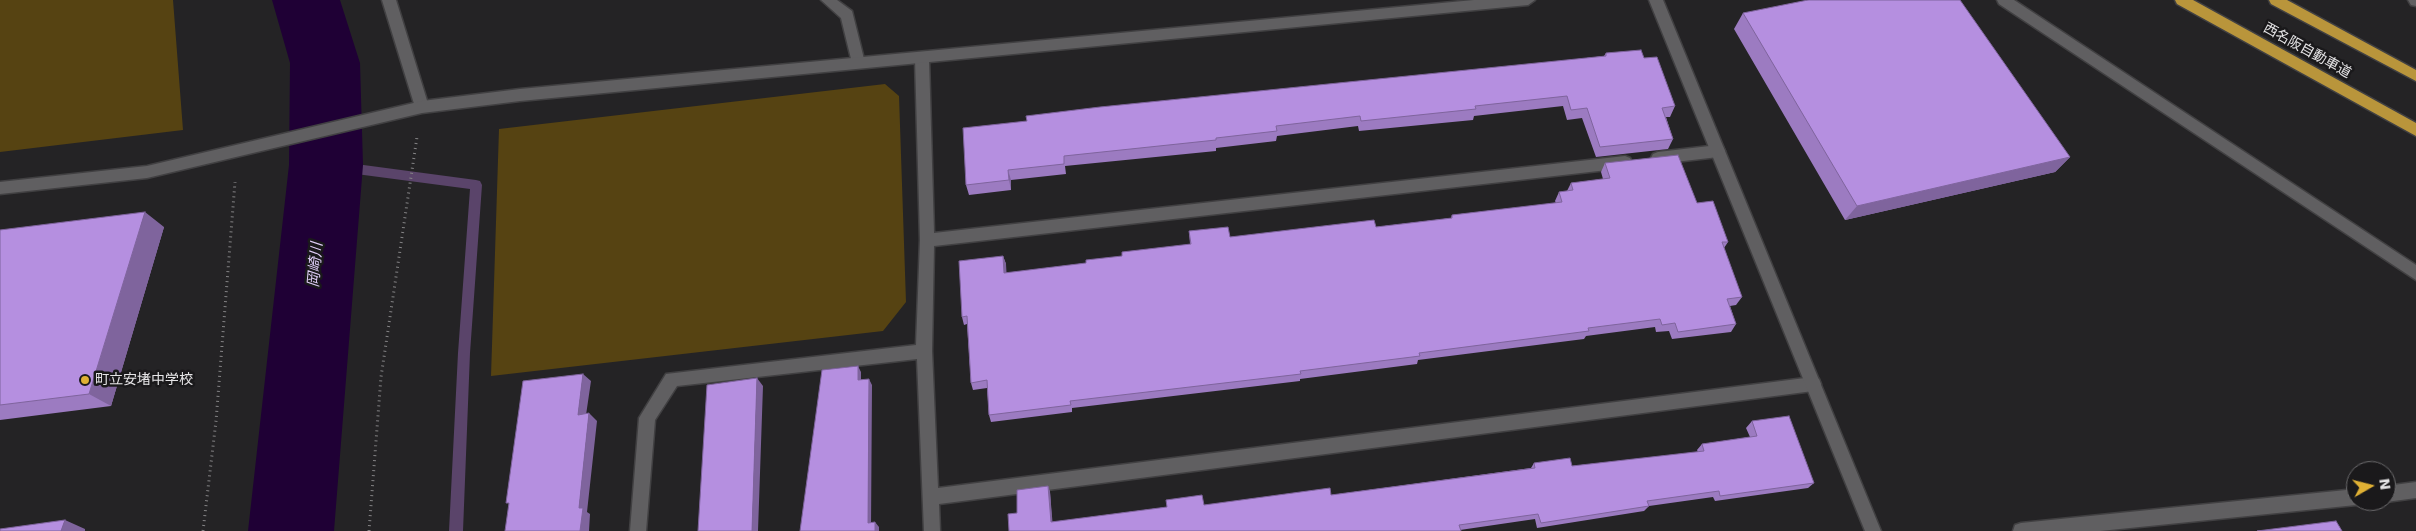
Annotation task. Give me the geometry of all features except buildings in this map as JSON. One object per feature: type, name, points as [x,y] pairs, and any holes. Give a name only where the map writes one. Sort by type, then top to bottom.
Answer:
[{"type":"highway","points":[[2276,0],[2416,76]]},
{"type":"highway","name":"西名阪自動車道","points":[[2184,1],[2416,130]]},
{"type":"street","points":[[389,0],[422,107]]},
{"type":"street","points":[[828,0],[847,15],[858,63]]},
{"type":"street","points":[[0,188],[147,172],[422,107],[530,94],[1528,0]]},
{"type":"street","points":[[1656,0],[1873,531]]},
{"type":"street","points":[[2004,0],[2416,273]]},
{"type":"street","points":[[922,58],[927,240],[924,352],[932,531]]},
{"type":"street","points":[[927,240],[1718,151]]},
{"type":"street","points":[[638,531],[647,418],[672,379],[924,352]]},
{"type":"street","points":[[931,497],[1813,384]]},
{"type":"street","points":[[2396,493],[2416,490]]},
{"type":"street","points":[[2021,531],[2346,498]]},
{"type":"path","points":[[203,531],[216,421],[237,151]]},
{"type":"path","points":[[369,531],[381,377],[414,160]]},
{"type":"shaded area","points":[[0,0],[173,0],[183,130],[0,152]]},
{"type":"shaded area","points":[[885,84],[899,96],[906,302],[883,331],[491,376],[499,129]]},
{"type":"waterway","name":"岡崎川","points":[[291,531],[326,165],[325,63],[306,0]]},
{"type":"waterway","points":[[326,165],[476,185],[464,353],[456,531]]},
{"type":"place","name":"町立安堵中学校","points":[[85,380]]}]
